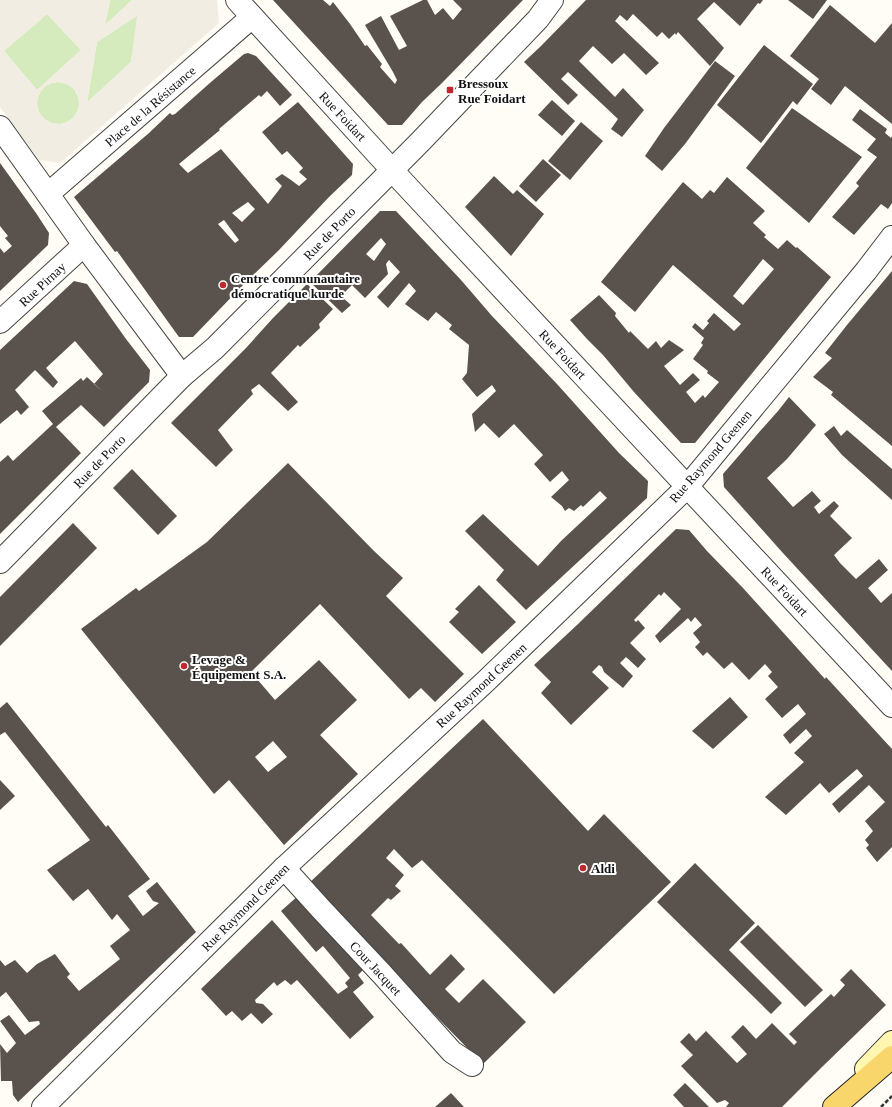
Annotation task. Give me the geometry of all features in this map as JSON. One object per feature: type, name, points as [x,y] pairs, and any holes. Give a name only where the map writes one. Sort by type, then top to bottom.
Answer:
[{"type":"main road","points":[[834,1107],[892,1057]]},
{"type":"street","name":"Rue Foidart","points":[[237,0],[392,169],[892,706]]},
{"type":"street","name":"Rue de Porto","points":[[0,562],[182,376],[215,348],[392,169],[538,19],[552,0]]},
{"type":"street","name":"Place de la Résistance","points":[[48,194],[252,17]]},
{"type":"street","points":[[0,127],[84,245],[182,376]]},
{"type":"street","name":"Rue Raymond Geenen","points":[[42,1107],[284,868],[486,681],[687,486],[861,277],[892,237]]},
{"type":"street","name":"Rue Pirnay","points":[[0,322],[84,245]]},
{"type":"street","name":"Cour Jacquet","points":[[284,868],[452,1052],[472,1065]]},
{"type":"street","points":[[829,1107],[892,1042]]},
{"type":"path","points":[[880,1107],[892,1096]]},
{"type":"green space","points":[[110,0],[132,0],[105,25]]},
{"type":"green space","points":[[47,14],[81,50],[37,90],[4,51]]},
{"type":"green space","points":[[138,15],[131,62],[87,103],[97,42]]},
{"type":"green space","points":[[58,82],[73,88],[79,103],[73,118],[58,124],[43,118],[37,103],[43,88]]},
{"type":"shaded area","points":[[0,0],[110,0],[105,25],[132,0],[217,0],[219,23],[60,163],[39,160],[0,107]],"holes":[[[47,14],[81,50],[37,90],[4,51]],[[137,16],[131,62],[87,102],[97,42]],[[59,82],[66,84],[72,87],[77,93],[79,107],[72,119],[66,123],[59,124],[47,121],[38,110],[37,103],[41,91],[52,83]]]},
{"type":"building","points":[[273,0],[323,0],[330,6],[333,2],[365,46],[367,45],[382,64],[380,67],[395,84],[397,80],[393,72],[365,25],[381,16],[399,50],[407,46],[390,16],[423,0],[427,0],[435,15],[443,8],[453,20],[462,9],[453,0],[523,0],[422,102],[402,125],[388,125]]},
{"type":"building","points":[[586,0],[763,0],[760,4],[758,3],[740,26],[714,2],[697,19],[724,48],[710,66],[678,32],[669,39],[662,32],[657,37],[633,14],[627,21],[620,15],[615,21],[659,63],[646,75],[624,53],[612,64],[593,46],[579,61],[615,97],[623,88],[644,110],[622,137],[611,129],[618,119],[568,72],[561,79],[578,95],[568,105],[524,62]]},
{"type":"building","points":[[788,0],[827,0],[813,19]]},
{"type":"building","points":[[830,5],[875,43],[892,23],[892,124],[845,86],[831,105],[811,89],[819,79],[790,56]]},
{"type":"building","points":[[764,45],[813,84],[797,105],[793,101],[761,143],[717,105]]},
{"type":"building","points":[[248,53],[256,56],[292,95],[280,106],[267,91],[261,97],[259,95],[179,164],[188,173],[221,149],[268,204],[282,186],[275,179],[282,174],[299,186],[307,179],[299,172],[303,168],[287,151],[282,155],[262,132],[298,102],[353,164],[352,175],[193,337],[179,337],[117,251],[115,252],[74,197],[149,133],[170,113],[172,115],[175,114],[244,54]],"holes":[[[248,202],[255,209],[242,222],[232,213]],[[224,220],[239,240],[235,243],[218,224]]]},
{"type":"building","points":[[715,61],[735,76],[685,144],[662,171],[645,156],[664,128]]},
{"type":"building","points":[[552,100],[575,121],[562,136],[538,115]]},
{"type":"building","points":[[792,108],[862,157],[809,223],[746,168]]},
{"type":"building","points":[[860,109],[887,129],[885,133],[891,138],[892,136],[892,203],[888,209],[881,204],[854,235],[832,217],[859,186],[856,183],[877,157],[867,150],[876,139],[852,120]]},
{"type":"building","points":[[581,122],[603,141],[570,180],[548,161]]},
{"type":"building","points":[[543,159],[561,175],[536,202],[519,186]]},
{"type":"building","points":[[0,163],[49,233],[48,245],[0,291],[0,248],[4,253],[12,246],[5,238],[8,236],[0,226]]},
{"type":"building","points":[[494,176],[513,194],[517,190],[544,214],[511,256],[465,207]]},
{"type":"building","points":[[727,177],[765,211],[753,223],[766,235],[764,237],[778,249],[787,240],[831,277],[695,443],[681,443],[570,320],[599,295],[616,313],[615,316],[629,333],[630,331],[648,349],[656,341],[661,348],[669,340],[684,350],[664,366],[680,385],[693,373],[700,380],[686,392],[695,403],[703,395],[705,398],[719,382],[707,373],[708,371],[693,359],[703,345],[701,343],[704,338],[692,327],[695,323],[703,330],[709,323],[707,321],[714,313],[734,331],[741,324],[673,265],[635,312],[601,282],[683,182],[702,199],[710,190],[714,193]],"holes":[[[763,259],[774,269],[743,305],[733,296]]]},
{"type":"building","points":[[380,211],[396,211],[619,453],[648,481],[647,498],[526,610],[496,580],[504,570],[465,531],[483,514],[538,566],[561,541],[607,498],[600,491],[583,507],[581,505],[574,511],[569,508],[565,511],[562,506],[551,497],[569,480],[562,471],[550,482],[534,464],[543,455],[514,424],[499,438],[484,423],[475,432],[472,414],[496,391],[492,385],[477,397],[462,379],[467,373],[469,345],[449,329],[452,325],[436,312],[428,321],[405,304],[416,291],[409,283],[388,308],[377,297],[400,272],[389,260],[386,264],[388,274],[365,298],[352,285],[341,296],[351,305],[342,313],[310,282]],"holes":[[[381,238],[386,244],[374,261],[366,254]]]},
{"type":"building","points":[[892,271],[892,446],[831,395],[833,392],[813,377],[832,358],[825,353]]},
{"type":"building","points":[[74,281],[87,284],[150,370],[149,382],[104,427],[81,405],[56,427],[81,453],[0,534],[0,462],[8,455],[13,461],[53,424],[42,411],[81,378],[83,381],[87,377],[94,384],[103,374],[75,341],[46,368],[58,382],[53,388],[35,370],[15,390],[29,407],[21,415],[17,410],[0,424],[0,350]]},
{"type":"building","points":[[307,284],[333,309],[319,324],[320,328],[300,347],[298,345],[271,373],[298,402],[288,411],[259,384],[251,390],[253,394],[218,430],[233,450],[216,467],[171,423]]},
{"type":"building","points":[[789,397],[816,425],[787,459],[767,478],[793,507],[812,491],[821,501],[814,507],[819,514],[834,501],[839,506],[830,516],[852,538],[834,555],[856,579],[879,559],[888,570],[868,588],[881,603],[892,593],[892,671],[724,487],[723,474]]},
{"type":"building","points":[[834,426],[841,436],[847,430],[892,469],[892,500],[842,455],[824,434]]},
{"type":"building","points":[[288,463],[374,551],[403,578],[386,596],[464,674],[435,702],[421,688],[409,699],[320,604],[251,672],[275,700],[319,660],[357,700],[320,735],[358,774],[284,845],[229,780],[214,794],[81,629],[136,588],[139,591],[207,542]],"holes":[[[273,741],[287,757],[268,772],[255,757]]]},
{"type":"building","points":[[132,469],[177,516],[158,535],[113,488]]},
{"type":"building","points":[[73,523],[97,548],[0,646],[0,597]]},
{"type":"building","points":[[676,529],[689,530],[825,679],[826,677],[892,749],[892,847],[877,862],[866,848],[869,845],[865,840],[873,831],[865,821],[885,802],[869,785],[839,813],[832,804],[863,776],[857,769],[829,793],[820,783],[786,815],[765,797],[804,762],[794,753],[812,736],[806,729],[790,744],[783,735],[806,714],[798,704],[782,718],[765,699],[778,687],[768,676],[772,672],[765,664],[749,680],[732,662],[724,669],[707,652],[703,656],[695,647],[700,642],[693,633],[702,625],[695,617],[691,622],[688,618],[660,643],[655,636],[681,609],[664,592],[661,596],[659,594],[634,620],[636,622],[638,620],[645,628],[630,643],[646,659],[638,668],[626,657],[620,663],[633,676],[623,688],[604,672],[602,667],[599,665],[592,672],[609,688],[571,725],[541,693],[551,682],[534,665]]},
{"type":"building","points":[[479,585],[516,622],[482,654],[449,622],[459,612],[455,609]]},
{"type":"building","points":[[730,697],[748,717],[713,749],[692,731]]},
{"type":"building","points":[[7,702],[106,827],[108,825],[150,879],[128,896],[143,916],[159,903],[153,901],[146,891],[157,882],[196,932],[18,1102],[13,1095],[12,1081],[1,1081],[0,1044],[7,1053],[16,1043],[0,1021],[9,1015],[25,1035],[40,1024],[39,1021],[29,1022],[6,992],[0,997],[0,960],[5,966],[15,960],[27,973],[37,964],[55,954],[70,974],[67,977],[79,991],[120,959],[110,946],[130,930],[117,914],[112,920],[88,889],[73,901],[47,870],[90,840],[5,732],[0,735],[0,708]]},
{"type":"building","points":[[483,719],[588,831],[604,814],[671,882],[554,994],[422,860],[412,868],[394,849],[386,858],[404,875],[395,886],[401,891],[391,900],[388,898],[371,915],[399,944],[401,943],[430,975],[451,954],[465,969],[445,989],[459,1003],[483,979],[526,1022],[483,1064],[307,885]]},
{"type":"building","points":[[0,780],[15,796],[0,810]]},
{"type":"building","points":[[695,863],[755,923],[729,950],[782,1003],[771,1014],[657,902]]},
{"type":"building","points":[[299,895],[363,970],[358,975],[364,983],[353,992],[374,1017],[350,1039],[297,980],[291,985],[285,980],[277,986],[274,982],[255,1000],[256,1003],[263,1004],[273,1014],[262,1024],[251,1013],[242,1021],[232,1011],[226,1016],[201,989],[272,920],[338,994],[348,987],[345,983],[350,978],[323,946],[316,952],[281,911]]},
{"type":"building","points":[[758,925],[823,990],[805,1007],[740,942]]},
{"type":"building","points":[[851,969],[886,1005],[782,1107],[726,1107],[729,1103],[725,1100],[717,1103],[681,1066],[693,1055],[680,1042],[689,1033],[696,1041],[706,1031],[737,1063],[747,1054],[731,1037],[743,1025],[756,1039],[772,1023],[794,1045],[797,1042],[789,1034],[831,994],[834,997],[845,985],[840,980]]},
{"type":"building","points":[[685,1083],[709,1107],[684,1107],[673,1095]]},
{"type":"building","points":[[451,1093],[464,1107],[435,1107]]},
{"type":"place","name":"Bressoux Rue Foidart","points":[[450,90]]},
{"type":"place","name":"Centre communautaire démocratique kurde","points":[[223,285]]},
{"type":"place","name":"Levage & Équipement S.A.","points":[[184,666]]},
{"type":"place","name":"Aldi","points":[[583,868]]}]
